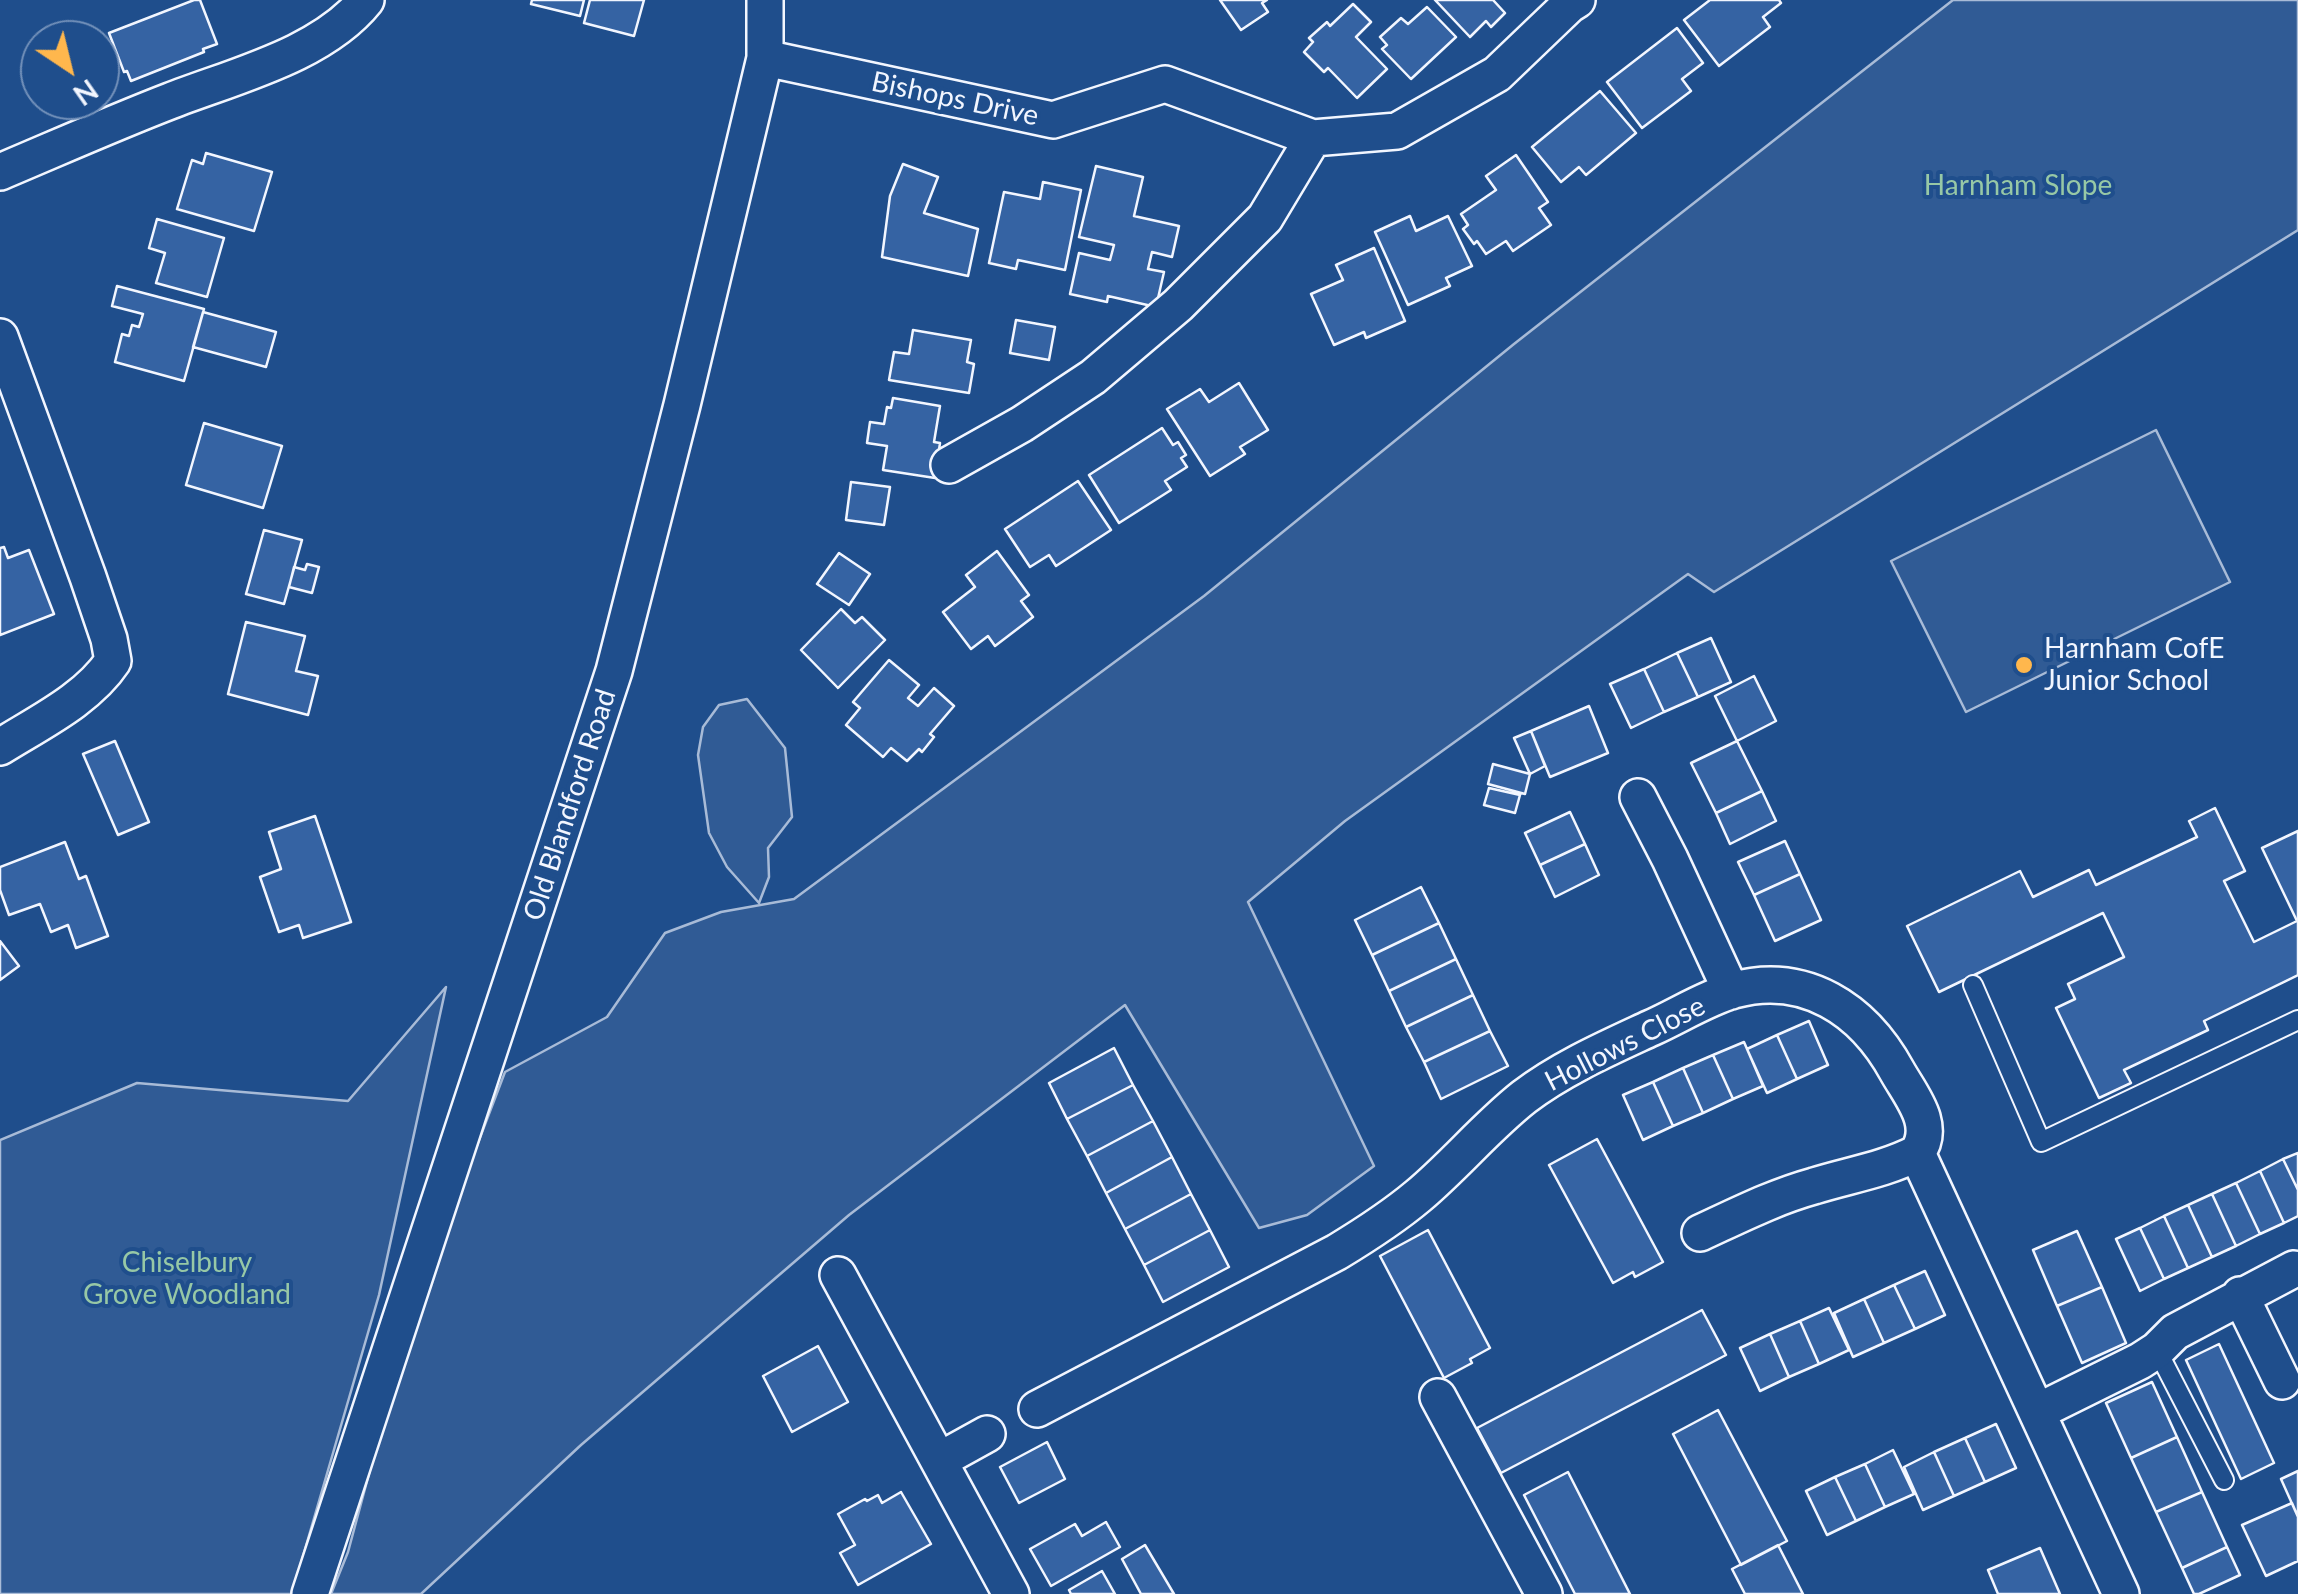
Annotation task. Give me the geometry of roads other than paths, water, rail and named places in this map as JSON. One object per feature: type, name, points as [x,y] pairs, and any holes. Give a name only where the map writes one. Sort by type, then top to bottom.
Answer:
[{"type":"street","points":[[0,172],[290,55],[333,32],[366,0]]},
{"type":"street","name":"Old Blandford Road","points":[[310,1594],[614,672],[765,58],[766,0]]},
{"type":"street","name":"Bishops Drive","points":[[765,58],[1052,120],[1165,84],[1312,138],[1398,131],[1497,74],[1577,0]]},
{"type":"street","points":[[949,465],[1022,424],[1093,377],[1178,305],[1265,218],[1312,138]]},
{"type":"street","points":[[0,337],[94,592],[110,639],[112,661],[102,677],[85,691],[0,748]]},
{"type":"street","points":[[1638,797],[1731,991]]},
{"type":"street","name":"Hollows Close","points":[[1037,1410],[1337,1252],[1420,1194],[1527,1095],[1598,1053],[1731,991],[1774,985],[1808,989],[1826,997],[1856,1020],[1893,1064],[1925,1122],[1926,1134],[1917,1153],[2120,1594]]},
{"type":"street","points":[[1700,1233],[1780,1197],[1886,1167],[1917,1153]]},
{"type":"street","points":[[2037,1412],[2140,1362],[2175,1332],[2294,1269]]},
{"type":"street","points":[[838,1275],[1011,1594]]},
{"type":"street","points":[[2240,1295],[2282,1381]]},
{"type":"street","points":[[1438,1397],[1544,1594]]},
{"type":"street","points":[[940,1460],[987,1434]]},
{"type":"lane","points":[[1973,984],[2041,1142],[2298,1020]]},
{"type":"lane","points":[[2157,1350],[2224,1480]]},
{"type":"place","name":"Harnham CofE Junior School","points":[[2024,665]]},
{"type":"park label","name":"Harnham Slope","points":[[2018,186]]},
{"type":"park label","name":"Chiselbury Grove Woodland","points":[[187,1279]]}]
